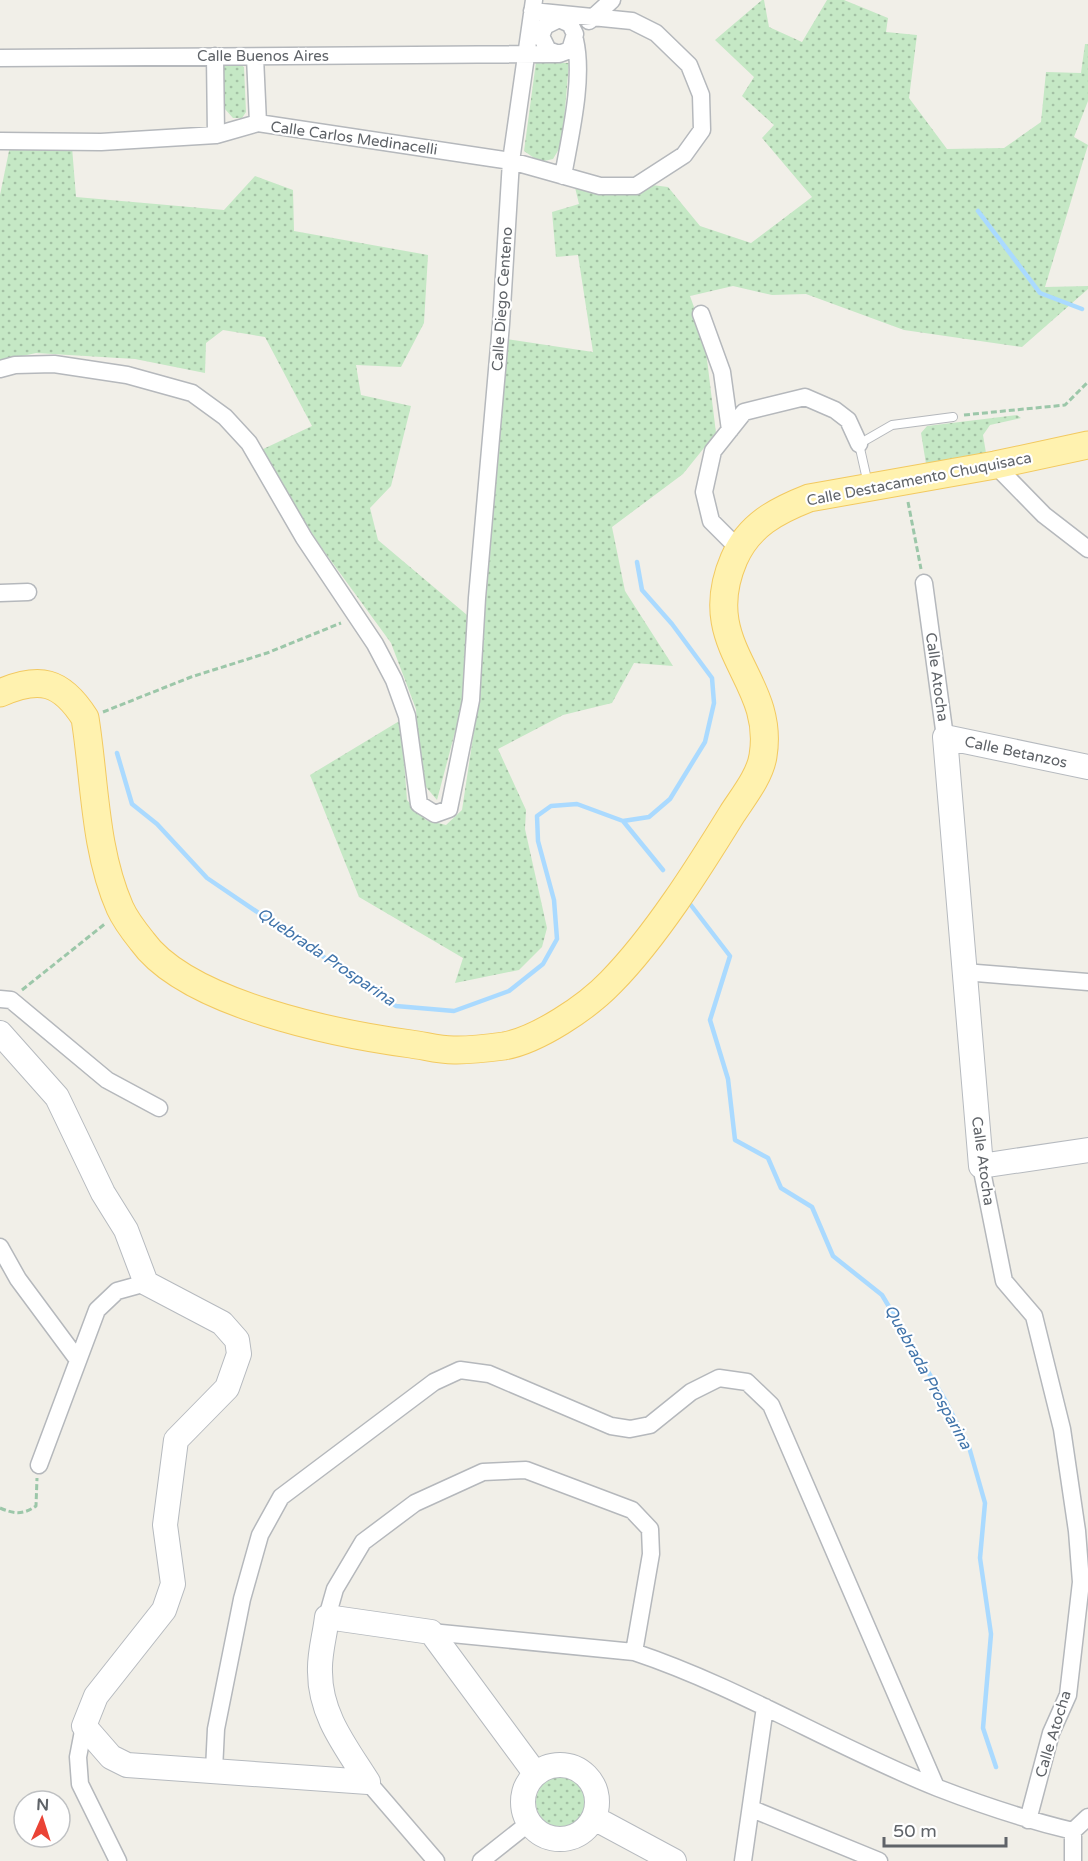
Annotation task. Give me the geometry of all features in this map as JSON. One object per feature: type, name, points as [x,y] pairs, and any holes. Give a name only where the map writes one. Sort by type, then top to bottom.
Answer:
[{"type":"main road","name":"Calle Destacamento Chuquisaca","points":[[0,693],[25,682],[49,684],[67,694],[85,718],[106,864],[120,909],[145,946],[186,979],[246,1005],[355,1036],[456,1051],[507,1046],[556,1024],[611,983],[659,923],[716,840],[751,784],[763,759],[765,732],[758,705],[726,631],[722,608],[725,579],[739,549],[756,526],[781,509],[809,498],[995,465],[1088,445]]},
{"type":"street","points":[[542,31],[544,46],[559,54],[570,50],[572,27],[588,0]]},
{"type":"street","points":[[594,17],[612,0]]},
{"type":"street","name":"Calle Carlos Medinacelli","points":[[0,141],[101,142],[216,135],[258,123],[511,161],[600,186],[636,186],[684,155],[702,130],[701,94],[688,65],[656,33],[632,21],[594,17],[572,27],[533,5]]},
{"type":"street","name":"Calle Diego Centeno","points":[[356,614],[394,680],[407,716],[419,804],[435,814],[449,809],[471,700],[477,598],[501,324],[511,161],[533,5]]},
{"type":"street","points":[[526,55],[549,22],[572,27]]},
{"type":"street","points":[[563,176],[573,116],[578,53],[572,27]]},
{"type":"street","name":"Calle Buenos Aires","points":[[0,58],[559,54]]},
{"type":"street","points":[[215,56],[216,135]]},
{"type":"street","points":[[255,57],[258,123]]},
{"type":"street","points":[[701,314],[722,372],[730,430]]},
{"type":"street","points":[[0,369],[15,365],[54,363],[127,375],[192,393],[225,417],[249,443],[304,538],[356,614]]},
{"type":"street","points":[[739,549],[711,521],[704,492],[713,451],[744,412],[806,398],[835,410],[848,420],[859,444]]},
{"type":"street","points":[[995,465],[1044,515],[1088,549]]},
{"type":"street","name":"Calle Atocha","points":[[924,583],[945,737],[981,1166],[1004,1281],[1034,1316],[1062,1429],[1084,1581],[1068,1695],[1051,1733],[1028,1820]]},
{"type":"street","points":[[0,593],[28,592]]},
{"type":"street","name":"Calle Betanzos","points":[[945,737],[1088,767]]},
{"type":"street","points":[[964,972],[1088,982]]},
{"type":"street","points":[[5,999],[107,1080],[159,1108]]},
{"type":"street","points":[[0,1033],[57,1097],[103,1193],[126,1230],[146,1283],[222,1323],[237,1340],[239,1354],[227,1388],[176,1440],[165,1525],[172,1584],[164,1610],[96,1696],[84,1726],[78,1757],[80,1784],[118,1861]]},
{"type":"street","points":[[981,1166],[1088,1150]]},
{"type":"street","points":[[0,1247],[18,1279],[78,1360]]},
{"type":"street","points":[[39,1465],[97,1310],[117,1291],[146,1283]]},
{"type":"street","points":[[214,1770],[216,1729],[242,1599],[260,1535],[281,1497],[434,1382],[460,1370],[489,1374],[610,1426],[630,1429],[650,1425],[691,1392],[719,1378],[747,1382],[771,1405],[936,1787]]},
{"type":"street","points":[[436,1861],[368,1782],[334,1728],[323,1704],[320,1671],[327,1617],[335,1589],[363,1542],[415,1503],[483,1472],[526,1470],[632,1510],[650,1529],[651,1554],[634,1652]]},
{"type":"street","points":[[327,1617],[430,1632],[634,1652],[666,1662],[936,1787],[1028,1820],[1073,1831]]},
{"type":"street","points":[[430,1632],[535,1773]]},
{"type":"street","points":[[743,1861],[765,1707]]},
{"type":"street","points":[[84,1726],[111,1757],[127,1765],[368,1782]]},
{"type":"street","points":[[558,1764],[571,1766],[583,1772],[592,1781],[597,1793],[598,1806],[594,1818],[581,1832],[563,1839],[550,1838],[538,1832],[529,1823],[522,1803],[523,1792],[535,1773],[546,1767],[558,1764]]},
{"type":"street","points":[[752,1809],[879,1861]]},
{"type":"street","points":[[1073,1861],[1073,1831],[1088,1817]]},
{"type":"street","points":[[594,1818],[674,1861]]},
{"type":"street","points":[[481,1861],[529,1823]]},
{"type":"lane","points":[[869,488],[859,444],[892,426],[953,417]]},
{"type":"path","points":[[953,417],[1065,405],[1088,382]]},
{"type":"path","points":[[904,482],[924,583]]},
{"type":"path","points":[[102,712],[190,677],[267,653],[335,627],[356,614]]},
{"type":"path","points":[[5,999],[100,928],[120,909]]},
{"type":"path","points":[[0,1508],[12,1514],[26,1513],[36,1506],[39,1465]]},
{"type":"green space","points":[[764,0],[769,27],[802,42],[827,0],[844,0],[888,18],[886,32],[917,35],[909,98],[947,149],[1004,148],[1041,122],[1046,72],[1081,73],[1085,44],[1088,44],[1088,101],[1074,137],[1088,145],[1045,287],[1088,286],[1088,289],[1022,347],[904,330],[806,294],[772,295],[733,286],[690,296],[704,335],[716,433],[683,474],[612,527],[625,591],[673,666],[634,663],[612,703],[563,715],[498,749],[526,810],[525,829],[547,928],[542,947],[519,970],[455,983],[463,958],[359,897],[310,775],[401,720],[407,800],[426,820],[446,825],[462,810],[477,711],[507,339],[593,352],[578,255],[556,257],[552,212],[579,204],[572,175],[668,187],[700,226],[751,243],[812,197],[762,138],[774,125],[742,96],[754,77],[715,40]]},
{"type":"green space","points":[[229,61],[237,62],[244,67],[246,112],[242,118],[233,118],[224,108],[222,67]]},
{"type":"green space","points":[[536,62],[569,63],[562,144],[553,159],[540,162],[524,151]]},
{"type":"green space","points":[[10,146],[72,147],[76,197],[224,210],[255,176],[293,190],[294,231],[428,255],[424,323],[401,367],[356,365],[361,395],[411,406],[391,486],[370,508],[378,540],[467,615],[463,702],[437,800],[420,780],[416,709],[391,643],[321,547],[259,451],[312,426],[265,337],[223,330],[206,343],[205,373],[135,359],[36,353],[0,361],[0,195]]},
{"type":"green space","points":[[1017,415],[1021,418],[990,425],[983,435],[987,459],[927,470],[921,433],[927,426]]},
{"type":"green space","points":[[563,1775],[573,1777],[582,1783],[588,1792],[590,1802],[588,1812],[582,1821],[573,1827],[563,1829],[553,1827],[544,1821],[538,1812],[536,1802],[538,1792],[544,1783],[553,1777]]},
{"type":"waterway","points":[[978,211],[1040,293],[1082,309]]},
{"type":"waterway","points":[[623,821],[649,817],[670,799],[705,742],[714,703],[712,678],[672,624],[642,590],[637,562]]},
{"type":"waterway","name":"Quebrada Prosparina","points":[[117,753],[132,804],[157,824],[207,878],[396,1006],[454,1011],[509,991],[543,964],[557,939],[554,900],[538,841],[537,816],[551,806],[577,804],[623,821],[663,870]]},
{"type":"waterway","name":"Quebrada Prosparina","points":[[687,900],[730,956],[710,1020],[728,1079],[735,1140],[768,1158],[781,1188],[812,1207],[833,1256],[882,1295],[945,1400],[969,1447],[985,1503],[980,1558],[991,1634],[983,1728],[996,1767]]}]
